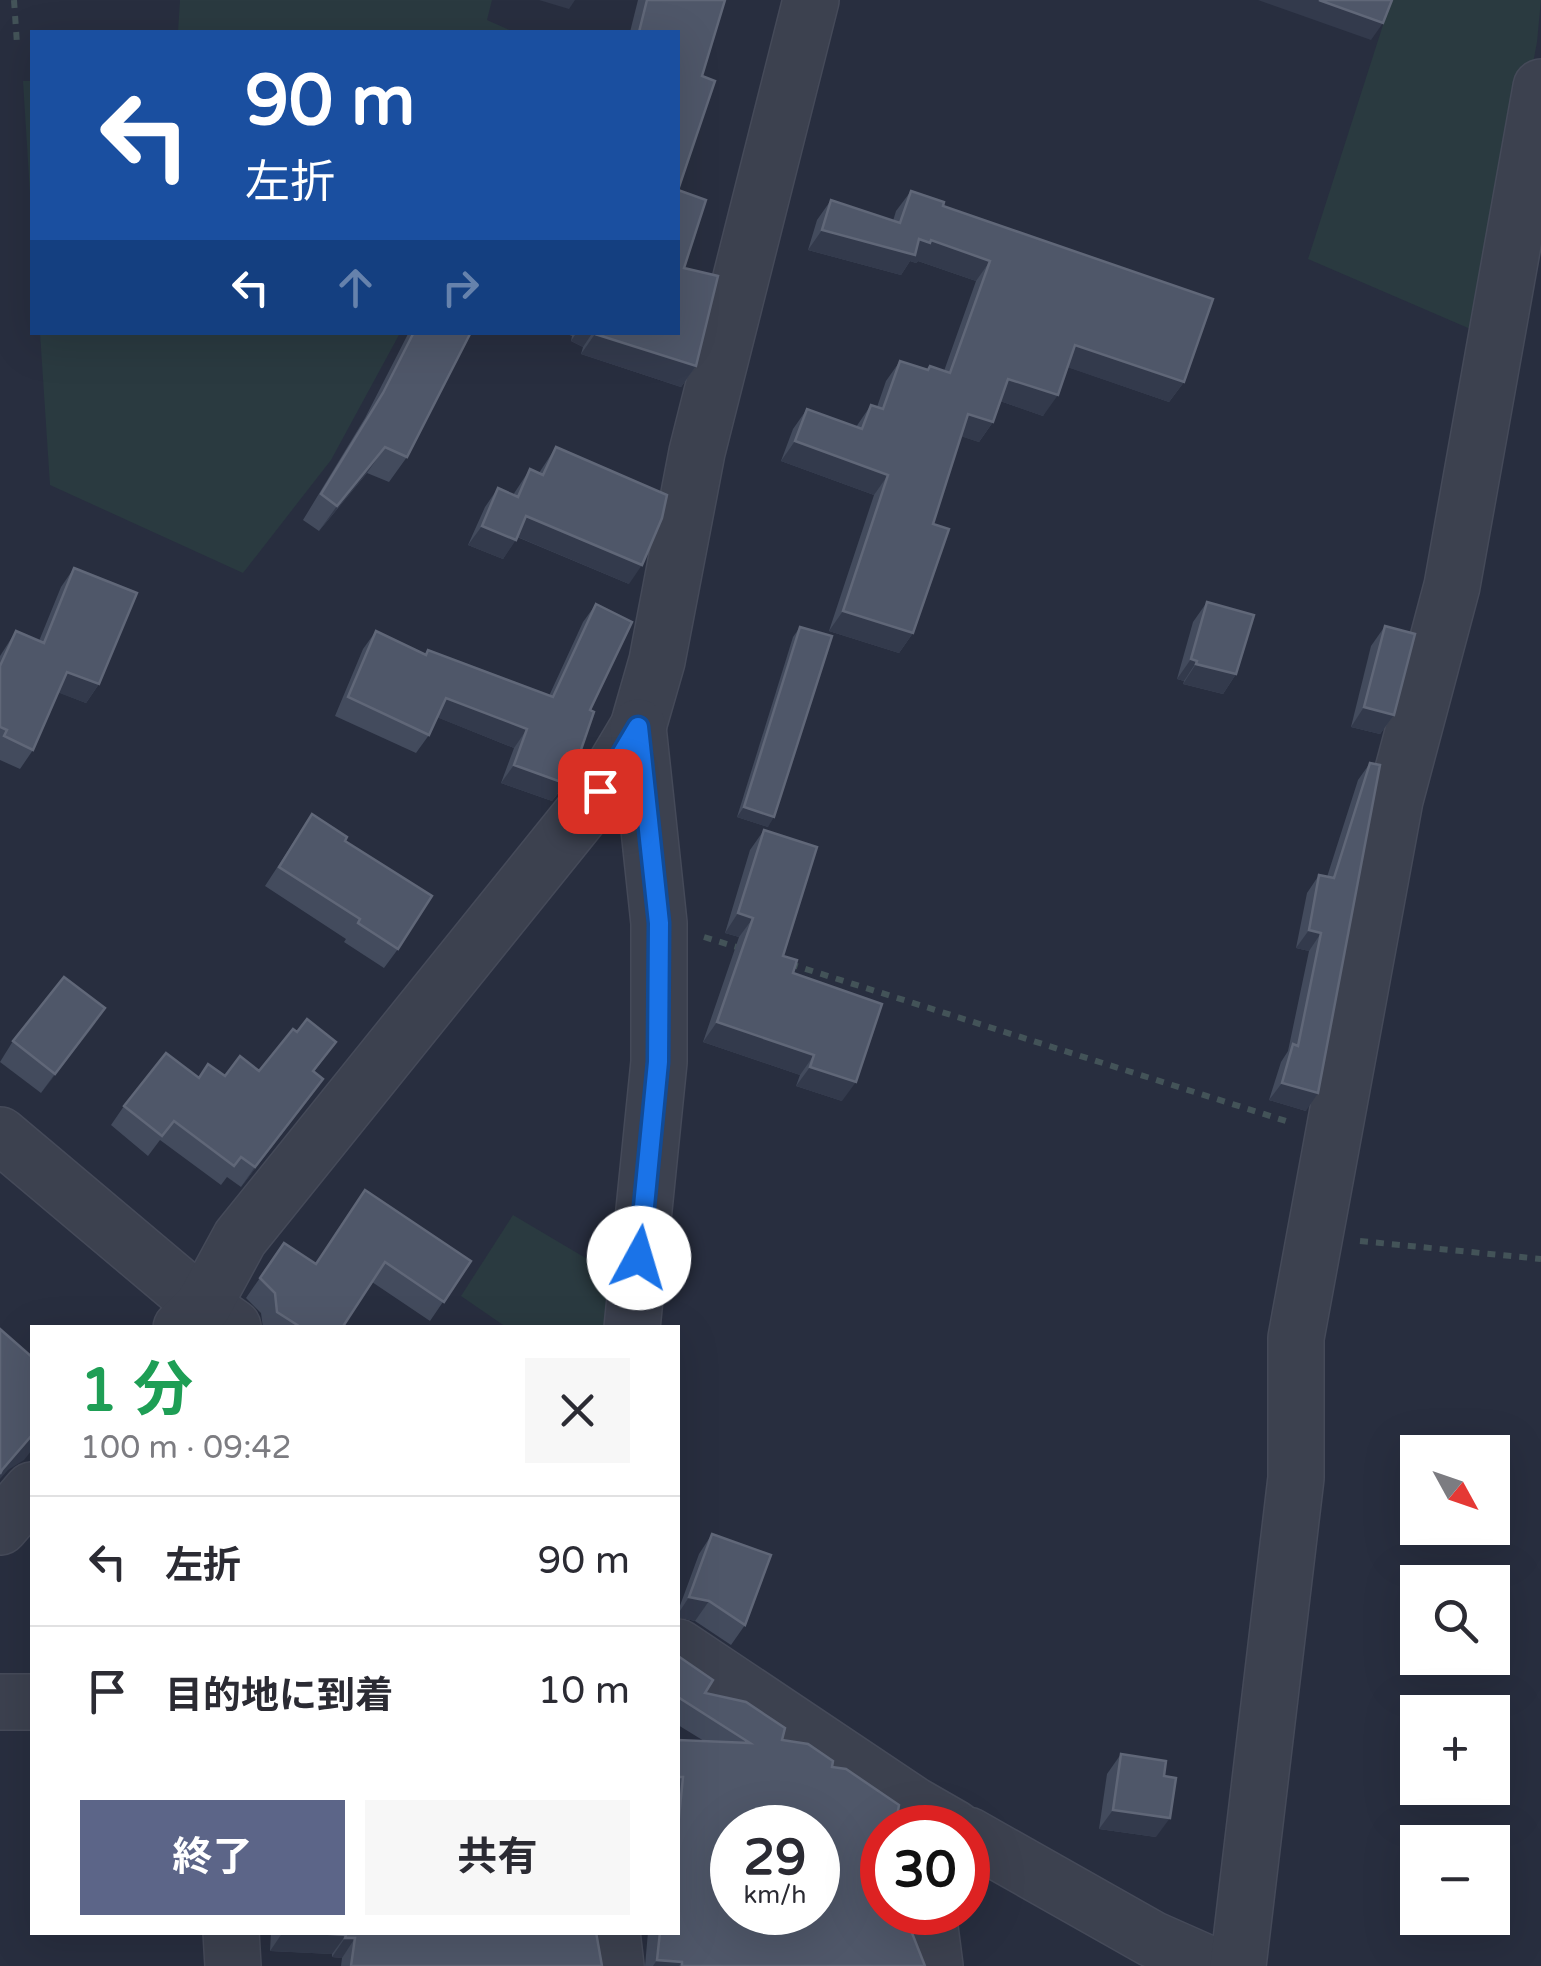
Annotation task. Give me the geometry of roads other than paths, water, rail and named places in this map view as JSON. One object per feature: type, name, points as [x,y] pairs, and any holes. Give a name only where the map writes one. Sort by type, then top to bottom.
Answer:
[{"type":"street","points":[[0,1135],[205,1322],[240,1238],[600,791],[638,727],[657,661],[697,452],[811,0]]},
{"type":"street","points":[[1238,1966],[1296,1478],[1296,1338],[1395,800],[1452,586],[1541,86]]},
{"type":"street","points":[[632,1325],[658,1062],[659,923],[638,727]]},
{"type":"street","points":[[0,1527],[30,1492]]},
{"type":"street","points":[[680,1648],[906,1805]]},
{"type":"street","points":[[0,1702],[30,1702]]},
{"type":"street","points":[[990,1849],[1147,1952],[1212,1966]]},
{"type":"street","points":[[931,1935],[935,1966]]}]
